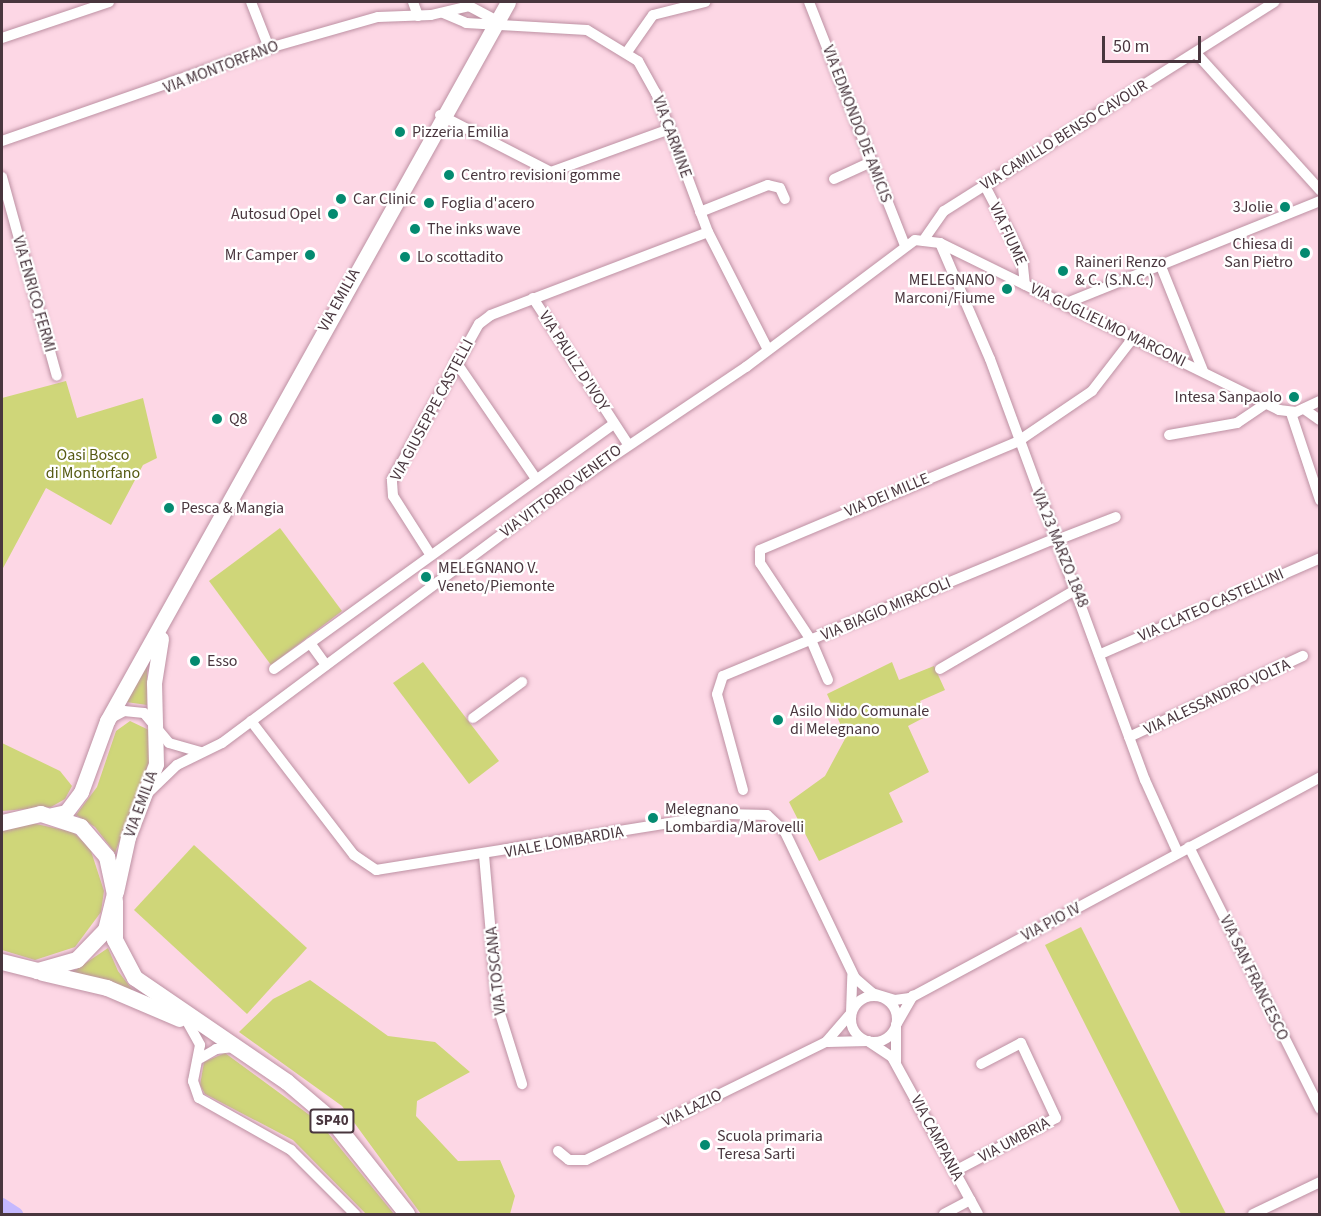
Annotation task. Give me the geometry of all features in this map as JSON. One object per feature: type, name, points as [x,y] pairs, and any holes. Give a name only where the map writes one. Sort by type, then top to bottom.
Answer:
[{"type":"main road","points":[[2,962],[25,970],[59,968],[85,955],[107,928],[115,901],[112,870],[100,845],[78,825],[52,815],[6,820]]},
{"type":"main road","name":"SP40","points":[[115,901],[115,940],[128,969],[209,1030],[237,1047],[333,1121],[407,1215]]},
{"type":"main road","name":"SP40","points":[[25,970],[107,988],[209,1030]]},
{"type":"street","points":[[2,38],[108,2]]},
{"type":"street","points":[[251,2],[269,48]]},
{"type":"street","points":[[413,2],[418,16]]},
{"type":"street","points":[[440,2],[440,14],[466,23],[497,21]]},
{"type":"street","name":"VIA EMILIA","points":[[52,815],[66,812],[81,792],[107,721],[177,602],[440,115],[508,2]]},
{"type":"street","points":[[627,52],[653,15],[705,2]]},
{"type":"street","name":"VIA EDMONDO DE AMICIS","points":[[809,2],[905,246]]},
{"type":"street","name":"VIA CAMILLO BENSO CAVOUR","points":[[925,238],[935,218],[984,184],[1274,2]]},
{"type":"street","points":[[468,4],[497,21]]},
{"type":"street","name":"VIA MONTORFANO","points":[[2,141],[269,48],[378,17],[440,14],[468,4]]},
{"type":"street","name":"VIA CARMINE","points":[[497,21],[587,30],[627,52],[648,75],[708,232],[768,350]]},
{"type":"street","points":[[1196,53],[1320,190]]},
{"type":"street","points":[[440,115],[550,172],[670,129]]},
{"type":"street","points":[[834,179],[871,162]]},
{"type":"street","name":"VIA ENRICO FERMI","points":[[2,177],[57,376]]},
{"type":"street","points":[[700,212],[768,184],[780,188],[785,199]]},
{"type":"street","name":"VIA FIUME","points":[[984,184],[1022,257],[1025,285]]},
{"type":"street","points":[[1064,304],[1320,201]]},
{"type":"street","name":"VIA GIUSEPPE CASTELLI","points":[[430,554],[395,500],[391,484],[456,362],[483,320],[533,298],[708,232]]},
{"type":"street","name":"VIA VITTORIO VENETO","points":[[147,795],[165,775],[251,721],[627,443],[768,350],[905,246],[925,238]]},
{"type":"street","name":"VIA GUGLIELMO MARCONI","points":[[925,238],[940,243],[1267,404],[1291,412]]},
{"type":"street","name":"VIA 23 MARZO 1848","points":[[940,243],[994,369],[1017,442],[1102,653],[1130,737],[1179,853]]},
{"type":"street","points":[[1160,264],[1203,371]]},
{"type":"street","name":"VIA PAULZ D'IVOY","points":[[533,298],[627,443]]},
{"type":"street","name":"VIA DEI MILLE","points":[[811,640],[760,563],[759,552],[1017,442],[1082,400],[1133,338]]},
{"type":"street","points":[[456,362],[536,479]]},
{"type":"street","points":[[1320,400],[1304,409],[1291,412],[1320,500]]},
{"type":"street","points":[[1169,435],[1237,423],[1267,404]]},
{"type":"street","points":[[1304,409],[1320,420]]},
{"type":"street","points":[[274,669],[430,554],[614,424]]},
{"type":"street","name":"VIA BIAGIO MIRACOLI","points":[[743,790],[717,682],[811,640],[1116,516]]},
{"type":"street","name":"VIA CLATEO CASTELLINI","points":[[1102,653],[1320,558]]},
{"type":"street","points":[[940,669],[1077,589]]},
{"type":"street","name":"VIA EMILIA","points":[[115,901],[128,837],[147,795],[159,729],[155,664],[177,602]]},
{"type":"street","points":[[811,640],[828,680]]},
{"type":"street","points":[[310,643],[326,665]]},
{"type":"street","name":"VIA ALESSANDRO VOLTA","points":[[1130,737],[1303,656]]},
{"type":"street","points":[[473,718],[522,682]]},
{"type":"street","points":[[107,721],[121,711],[137,712],[159,729],[172,745],[201,752]]},
{"type":"street","name":"VIALE LOMBARDIA","points":[[251,721],[361,864],[390,870],[726,814],[763,814],[785,832],[852,972],[880,996]]},
{"type":"street","name":"VIA PIO IV","points":[[880,996],[913,996],[1320,777]]},
{"type":"street","name":"VIA SAN FRANCESCO","points":[[1189,847],[1320,1109]]},
{"type":"street","name":"VIA TOSCANA","points":[[484,855],[497,1004],[522,1084]]},
{"type":"street","name":"VIALE LOMBARDIA","points":[[851,1013],[852,972]]},
{"type":"street","points":[[896,1025],[895,1009],[880,996],[862,999],[851,1013],[854,1030],[868,1041],[886,1038],[896,1025],[913,996]]},
{"type":"street","name":"VIA LAZIO","points":[[558,1151],[569,1160],[590,1158],[826,1042],[851,1013]]},
{"type":"street","points":[[188,1023],[198,1038],[199,1059],[193,1081],[201,1100],[291,1150],[355,1215]]},
{"type":"street","name":"VIA CAMPANIA","points":[[896,1025],[897,1062]]},
{"type":"street","name":"VIA LAZIO","points":[[826,1042],[868,1041]]},
{"type":"street","name":"VIA CAMPANIA","points":[[868,1041],[897,1062],[978,1215]]},
{"type":"street","name":"VIA UMBRIA","points":[[955,1171],[1056,1118],[1021,1043],[981,1064]]},
{"type":"street","points":[[199,1059],[216,1048],[237,1047]]},
{"type":"street","points":[[1253,1215],[1320,1182]]},
{"type":"street","points":[[944,1215],[970,1200]]},
{"type":"green space","name":"Oasi Bosco di Montorfano","points":[[66,381],[77,418],[143,398],[157,458],[143,465],[111,525],[46,488],[2,570],[2,398]]},
{"type":"green space","points":[[280,528],[342,611],[271,665],[209,581]]},
{"type":"green space","points":[[423,662],[499,761],[469,784],[393,683]]},
{"type":"green space","points":[[892,662],[899,680],[934,666],[945,690],[920,701],[927,716],[908,726],[929,772],[889,793],[903,822],[819,861],[789,802],[825,776],[846,737],[827,694]]},
{"type":"green space","points":[[147,664],[147,705],[126,702],[126,701]]},
{"type":"green space","points":[[130,721],[151,731],[152,754],[115,853],[95,827],[76,815],[97,787],[116,731]]},
{"type":"green space","points":[[2,743],[60,771],[72,786],[65,799],[51,807],[2,811]]},
{"type":"green space","points":[[27,822],[73,832],[90,848],[104,891],[101,912],[75,947],[35,960],[2,950],[2,831]]},
{"type":"green space","points":[[194,845],[307,948],[247,1014],[134,910]]},
{"type":"green space","points":[[1081,927],[1226,1214],[1181,1214],[1045,945]]},
{"type":"green space","points":[[108,948],[118,971],[134,992],[71,973]]},
{"type":"green space","points":[[310,980],[388,1036],[435,1042],[470,1072],[417,1101],[416,1116],[458,1161],[500,1160],[515,1196],[510,1214],[421,1214],[342,1106],[239,1032],[273,999]]},
{"type":"green space","points":[[225,1053],[319,1122],[394,1214],[366,1214],[293,1140],[205,1094],[200,1085],[204,1062]]},
{"type":"waterway","points":[[2,1205],[16,1214]]},
{"type":"place","name":"Pizzeria Emilia","points":[[400,132]]},
{"type":"place","name":"Centro revisioni gomme","points":[[449,175]]},
{"type":"place","name":"Car Clinic","points":[[341,199]]},
{"type":"place","name":"Foglia d'acero","points":[[429,203]]},
{"type":"place","name":"3Jolie","points":[[1285,207]]},
{"type":"place","name":"Autosud Opel","points":[[333,214]]},
{"type":"place","name":"The inks wave","points":[[415,229]]},
{"type":"place","name":"Chiesa di San Pietro","points":[[1305,253]]},
{"type":"place","name":"Mr Camper","points":[[310,255]]},
{"type":"place","name":"Lo scottadito","points":[[405,257]]},
{"type":"place","name":"Raineri Renzo & C. (S.N.C.)","points":[[1063,271]]},
{"type":"place","name":"MELEGNANO Marconi/Fiume","points":[[1007,289]]},
{"type":"place","name":"Intesa Sanpaolo","points":[[1294,397]]},
{"type":"place","name":"Q8","points":[[217,419]]},
{"type":"place","name":"Pesca & Mangia","points":[[169,508]]},
{"type":"place","name":"MELEGNANO V. Veneto/Piemonte","points":[[426,577]]},
{"type":"place","name":"Esso","points":[[195,661]]},
{"type":"place","name":"Asilo Nido Comunale di Melegnano","points":[[778,720]]},
{"type":"place","name":"Melegnano Lombardia/Marovelli","points":[[653,818]]},
{"type":"place","name":"Scuola primaria Teresa Sarti","points":[[705,1145]]}]
